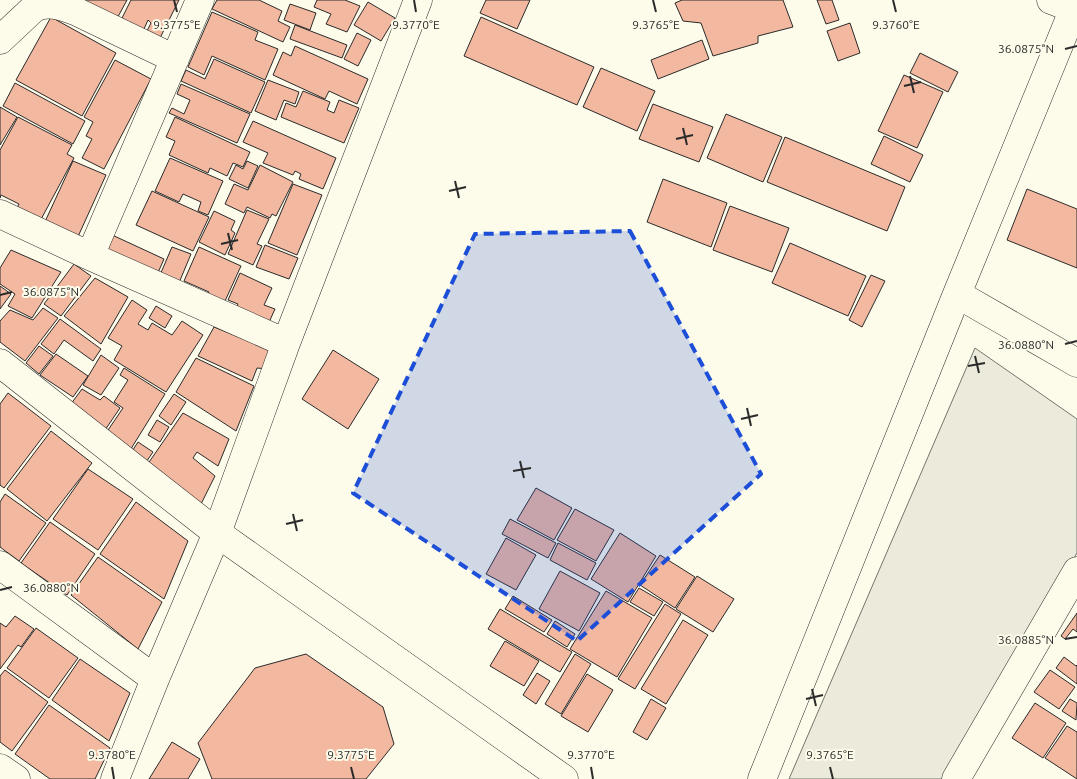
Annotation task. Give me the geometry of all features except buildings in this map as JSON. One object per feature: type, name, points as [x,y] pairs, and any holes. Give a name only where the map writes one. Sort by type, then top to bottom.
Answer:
[{"type":"street","points":[[90,256],[200,0]]},
{"type":"street","points":[[115,779],[217,533],[286,343],[418,0]]},
{"type":"street","points":[[0,40],[34,8],[40,5],[58,5],[175,59]]},
{"type":"street","points":[[762,779],[957,294],[1070,5]]},
{"type":"street","points":[[0,214],[286,343]]},
{"type":"street","points":[[957,294],[1077,363]]},
{"type":"street","points":[[0,363],[217,533],[564,779]]},
{"type":"street","points":[[0,565],[155,680]]},
{"type":"street","points":[[956,779],[1077,571]]},
{"type":"street","points":[[0,768],[16,779]]},
{"type":"highlighted area","points":[[630,231],[761,474],[577,641],[353,493],[475,234]]},
{"type":"shaded area","points":[[975,348],[1077,419],[1077,553],[944,779],[789,779]]}]
